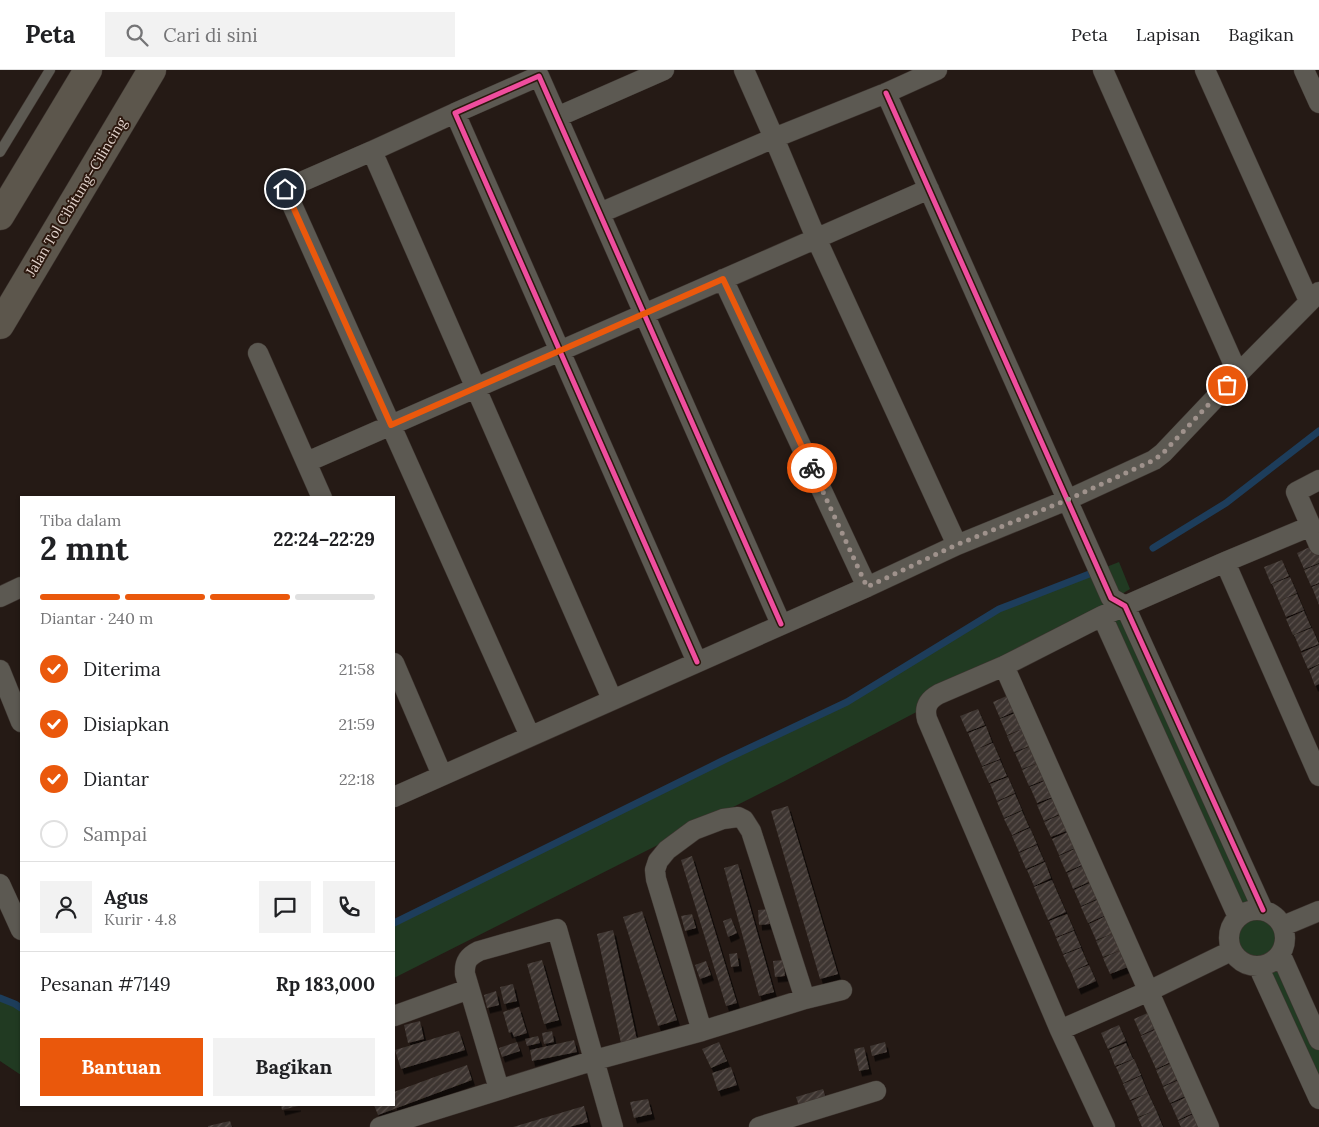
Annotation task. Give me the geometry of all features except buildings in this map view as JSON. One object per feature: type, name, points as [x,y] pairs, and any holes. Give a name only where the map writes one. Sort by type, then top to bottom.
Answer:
[{"type":"highway","points":[[0,216],[88,70]]},
{"type":"highway","name":"Jalan Tol Cibitung–Cilincing","points":[[0,325],[152,70]]},
{"type":"street","points":[[557,117],[664,70]]},
{"type":"street","points":[[744,70],[816,238],[956,545]]},
{"type":"street","points":[[600,214],[774,138],[886,93],[937,70]]},
{"type":"street","points":[[1103,70],[1238,374]]},
{"type":"street","points":[[395,797],[867,587],[956,545],[1067,500],[1154,460],[1163,453],[1314,297],[1205,70]]},
{"type":"street","points":[[1304,70],[1319,103]]},
{"type":"street","points":[[530,736],[285,189],[455,112],[539,76],[781,624]]},
{"type":"street","points":[[886,93],[1067,500],[1238,917]]},
{"type":"street","points":[[455,112],[697,662]]},
{"type":"street","points":[[372,151],[612,699]]},
{"type":"street","points":[[307,462],[929,188]]},
{"type":"street","points":[[723,279],[867,587]]},
{"type":"street","points":[[258,353],[321,496]]},
{"type":"street","points":[[1319,480],[1296,492],[1319,545]]},
{"type":"street","points":[[1105,1127],[1060,1030],[925,712],[928,702],[932,698],[1004,666],[1112,607],[1311,526]]},
{"type":"street","points":[[1225,562],[1319,776]]},
{"type":"street","points":[[0,597],[20,587]]},
{"type":"street","points":[[1112,607],[1262,910]]},
{"type":"street","points":[[395,665],[442,775]]},
{"type":"street","points":[[1004,666],[1209,1127]]},
{"type":"street","points":[[0,670],[20,720]]},
{"type":"street","points":[[702,1031],[656,879],[656,870],[658,861],[666,850],[683,837],[694,830],[723,819],[738,817],[744,820],[751,831],[804,999]]},
{"type":"street","points":[[0,884],[20,928]]},
{"type":"street","points":[[1262,910],[1272,914],[1284,926],[1286,940],[1281,955],[1272,964],[1259,968],[1242,963],[1232,951],[1228,938],[1232,925],[1238,917],[1249,911],[1262,910]]},
{"type":"street","points":[[1284,926],[1319,911]]},
{"type":"street","points":[[499,1089],[469,990],[464,967],[466,961],[479,951],[557,929],[614,1127]]},
{"type":"street","points":[[1060,1030],[1149,991],[1232,951]]},
{"type":"street","points":[[1281,955],[1319,1040]]},
{"type":"street","points":[[1259,968],[1319,1099]]},
{"type":"street","points":[[395,1016],[469,990]]},
{"type":"street","points":[[380,1127],[595,1060],[702,1031],[804,999],[842,990]]},
{"type":"street","points":[[759,1127],[876,1092]]},
{"type":"lane","points":[[0,152],[50,70]]},
{"type":"green space","points":[[1119,562],[1130,589],[1004,666],[785,781],[395,977],[395,923],[722,761],[847,702],[999,609]]},
{"type":"green space","points":[[1125,606],[1262,910],[1272,914],[1283,926],[1281,955],[1319,1040],[1319,1099],[1259,968],[1241,963],[1231,951],[1229,938],[1232,925],[1102,616]]},
{"type":"green space","points":[[0,998],[20,1007],[20,1074],[0,1061]]},
{"type":"waterway","points":[[1153,548],[1226,503],[1319,431]]},
{"type":"waterway","points":[[395,923],[722,761],[847,702],[999,609],[1097,571]]},
{"type":"waterway","points":[[0,998],[20,1007]]},
{"type":"cycle path","points":[[697,662],[455,113],[539,76],[781,624]]},
{"type":"cycle path","points":[[886,93],[1111,598],[1125,606],[1263,910]]},
{"type":"way so far","points":[[812,468],[867,587],[956,545],[1067,500],[1154,460],[1163,453],[1227,385]]},
{"type":"route","points":[[285,189],[391,425],[723,279],[812,468]]}]
